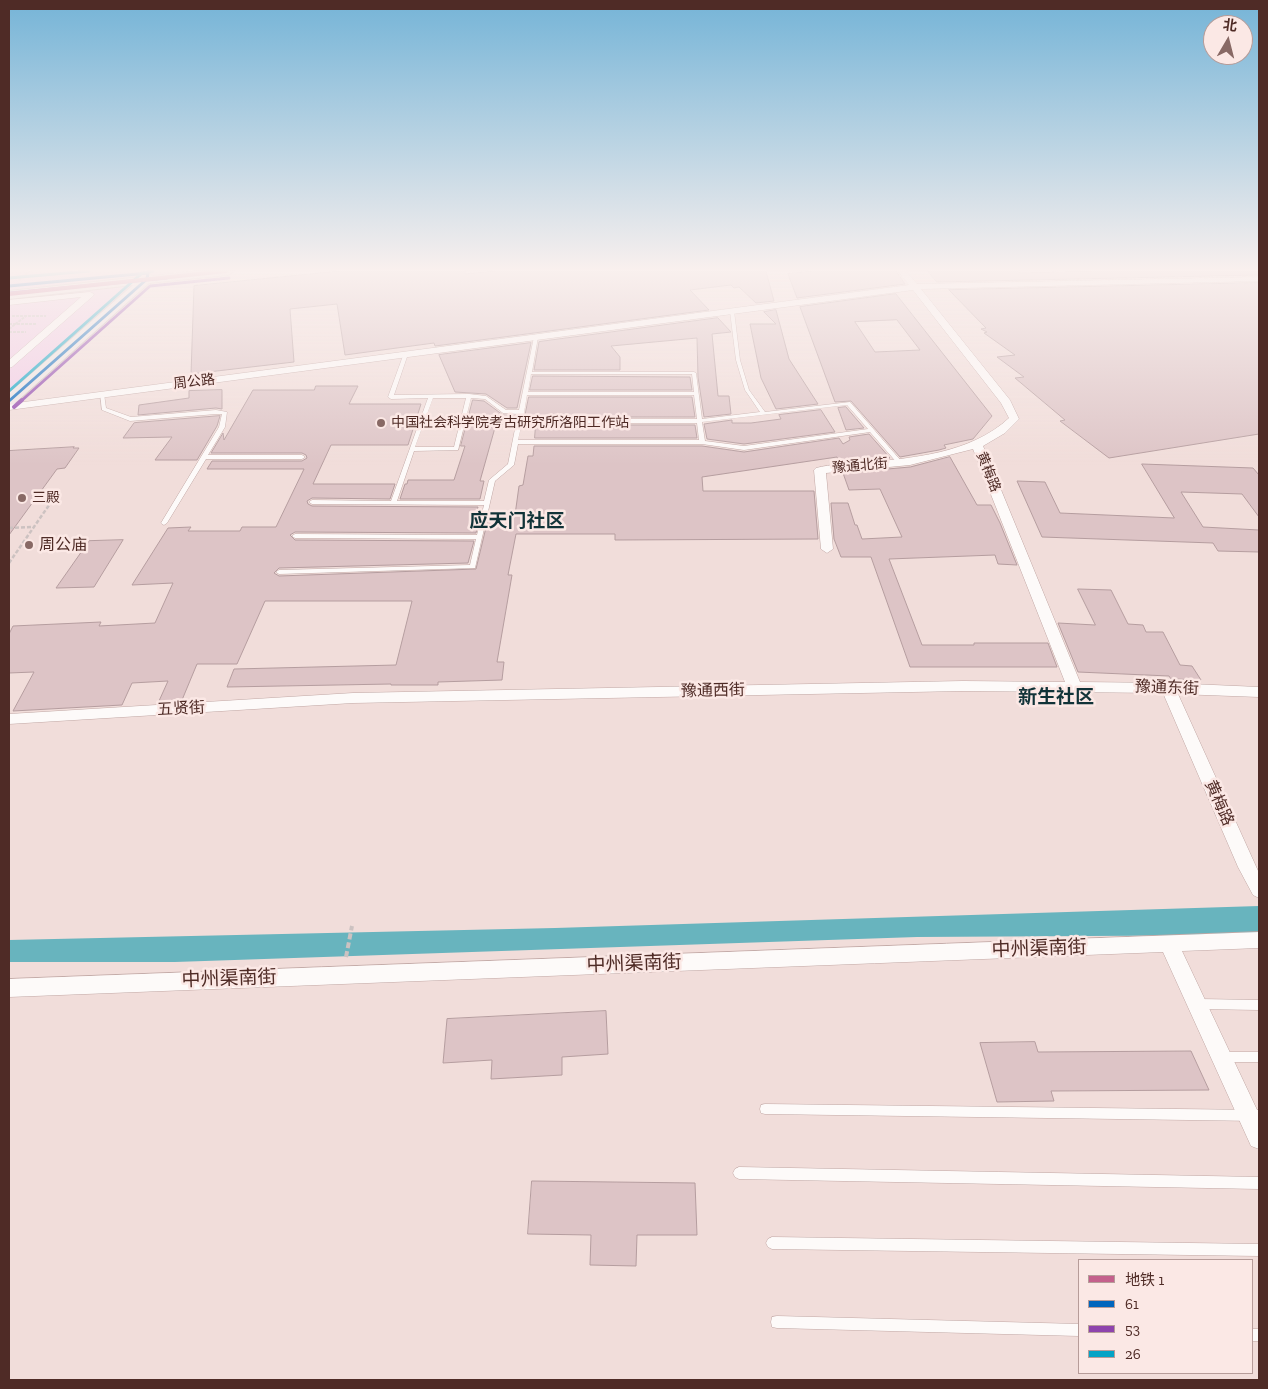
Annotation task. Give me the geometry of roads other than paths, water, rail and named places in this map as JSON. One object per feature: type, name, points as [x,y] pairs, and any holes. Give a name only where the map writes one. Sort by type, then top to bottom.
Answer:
[{"type":"main road","points":[[9,401],[81,336]]},
{"type":"street","points":[[9,365],[43,336]]},
{"type":"street","name":"周公路","points":[[9,406],[545,336]]},
{"type":"street","name":"黄梅路","points":[[953,336],[1006,402],[1014,419],[1001,431],[977,445],[1074,686]]},
{"type":"street","name":"豫通北街","points":[[827,549],[820,470],[900,463],[977,445]]},
{"type":"street","name":"豫通西街","points":[[353,698],[964,686],[1074,686]]},
{"type":"street","name":"豫通东街","points":[[1074,686],[1259,692]]},
{"type":"street","name":"黄梅路","points":[[1168,688],[1259,890]]},
{"type":"street","name":"五贤街","points":[[9,719],[353,698]]},
{"type":"street","name":"中州渠南街","points":[[9,988],[1259,940]]},
{"type":"street","points":[[1169,944],[1221,1056],[1254,1116],[1259,1138]]},
{"type":"lane","points":[[735,336],[738,360],[747,390],[763,413]]},
{"type":"lane","points":[[279,572],[473,568],[492,480],[511,465],[536,337]]},
{"type":"lane","points":[[406,354],[391,397],[468,396],[486,398],[505,412],[521,412]]},
{"type":"lane","points":[[529,373],[694,373],[702,442]]},
{"type":"lane","points":[[525,393],[697,394]]},
{"type":"lane","points":[[102,394],[104,410],[130,419],[216,412],[225,413],[222,428],[164,523]]},
{"type":"lane","points":[[392,503],[431,396]]},
{"type":"lane","points":[[412,449],[456,449],[468,396]]},
{"type":"lane","points":[[520,421],[700,421],[848,403],[900,463]]},
{"type":"lane","points":[[515,442],[702,442],[744,448],[872,430]]},
{"type":"lane","points":[[205,456],[302,457]]},
{"type":"lane","points":[[312,502],[487,503]]},
{"type":"lane","points":[[295,536],[480,537]]},
{"type":"lane","points":[[1197,1004],[1259,1005]]},
{"type":"lane","points":[[1221,1056],[1259,1057]]},
{"type":"lane","points":[[765,1109],[1254,1116]]},
{"type":"lane","points":[[739,1173],[1259,1183]]},
{"type":"lane","points":[[772,1243],[1259,1250]]},
{"type":"lane","points":[[777,1322],[1078,1330]]},
{"type":"water","points":[[1259,906],[1259,935],[917,937],[175,962],[9,962],[9,940],[555,928]]},
{"type":"place","name":"中国社会科学院考古研究所洛阳工作站","points":[[381,423]]},
{"type":"place","name":"三殿","points":[[22,498]]},
{"type":"place","name":"周公庙","points":[[29,545]]},
{"type":"district","name":"应天门社区","points":[[517,522]]},
{"type":"district","name":"新生社区","points":[[1056,698]]}]
